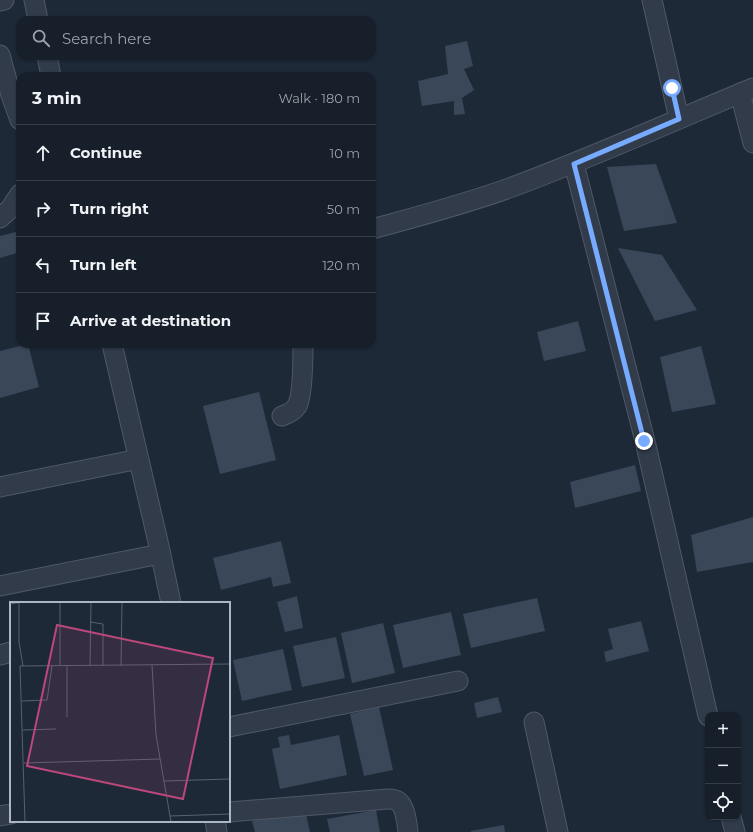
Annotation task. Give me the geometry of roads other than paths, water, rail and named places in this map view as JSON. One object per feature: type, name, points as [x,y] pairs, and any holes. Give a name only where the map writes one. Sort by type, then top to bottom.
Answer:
[{"type":"street","points":[[0,1],[4,0]]},
{"type":"street","points":[[34,0],[37,16]]},
{"type":"street","points":[[652,0],[679,119]]},
{"type":"street","points":[[0,55],[16,109]]},
{"type":"street","points":[[47,60],[50,72]]},
{"type":"street","points":[[376,228],[452,207],[574,164],[746,90],[753,143]]},
{"type":"street","points":[[574,164],[644,441],[707,712]]},
{"type":"street","points":[[0,218],[10,209],[16,200]]},
{"type":"street","points":[[113,348],[171,602]]},
{"type":"street","points":[[282,416],[288,415],[298,406],[301,395],[303,348]]},
{"type":"street","points":[[0,487],[139,459]]},
{"type":"street","points":[[0,586],[160,554]]},
{"type":"street","points":[[0,655],[10,652]]},
{"type":"street","points":[[230,727],[458,682]]},
{"type":"street","points":[[534,722],[558,832]]},
{"type":"street","points":[[230,812],[388,799],[396,800],[401,804],[405,814],[408,832]]},
{"type":"street","points":[[0,816],[10,814]]},
{"type":"street","points":[[732,820],[735,832]]},
{"type":"street","points":[[215,822],[217,832]]}]
